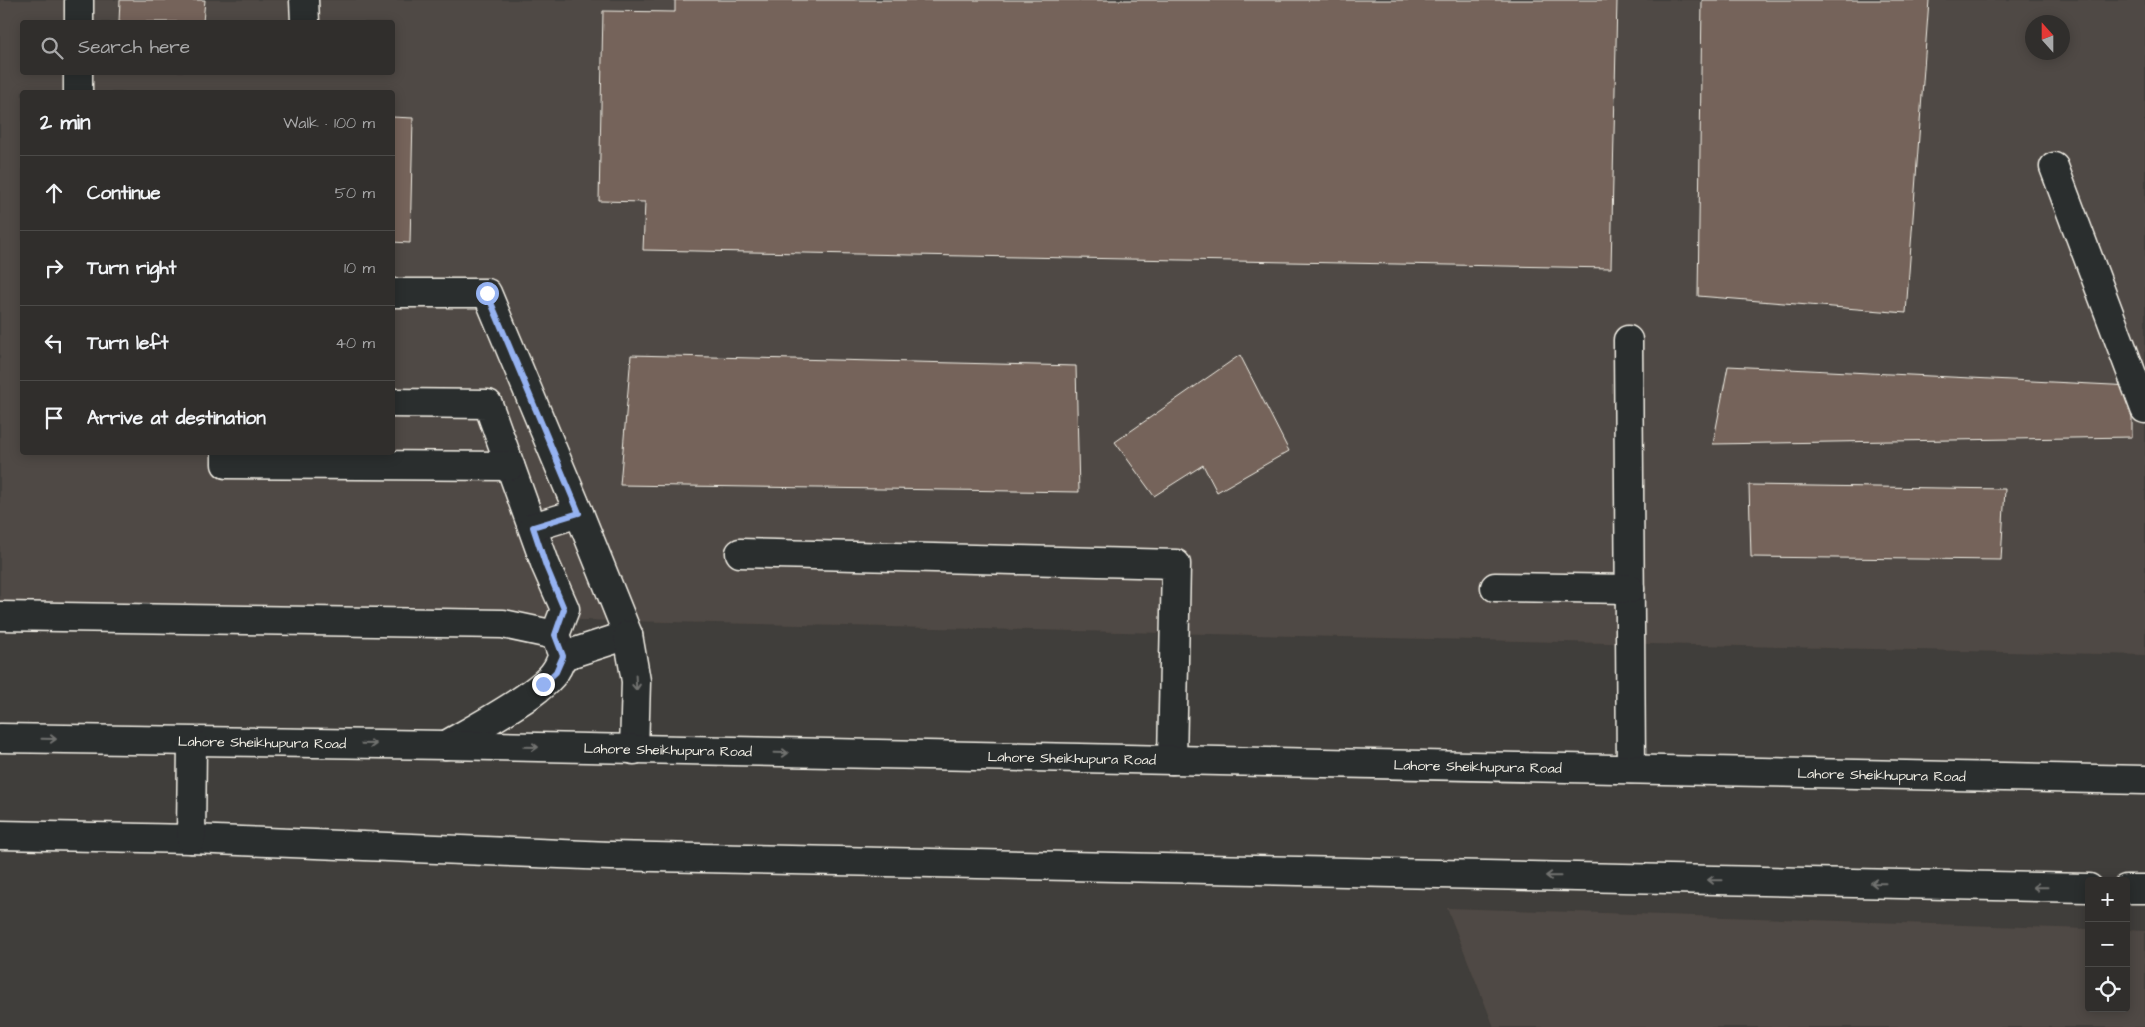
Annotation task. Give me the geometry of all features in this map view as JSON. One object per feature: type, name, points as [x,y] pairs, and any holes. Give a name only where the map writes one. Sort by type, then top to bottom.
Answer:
[{"type":"main road","points":[[79,0],[79,20]]},
{"type":"main road","points":[[304,0],[305,20]]},
{"type":"main road","points":[[78,75],[78,90]]},
{"type":"main road","points":[[2054,167],[2145,409]]},
{"type":"main road","points":[[395,293],[487,293],[628,635],[636,682],[634,750]]},
{"type":"main road","points":[[1628,340],[1631,769]]},
{"type":"main road","points":[[395,403],[488,404],[546,566],[564,609],[556,672],[543,684],[446,745]]},
{"type":"main road","points":[[226,455],[226,464],[510,466]]},
{"type":"main road","points":[[533,527],[579,513]]},
{"type":"main road","points":[[740,553],[1176,564],[1172,760]]},
{"type":"main road","points":[[1495,587],[1630,589]]},
{"type":"main road","points":[[0,616],[503,624],[559,646],[628,635]]},
{"type":"main road","name":"Lahore Sheikhupura Road","points":[[0,738],[446,745],[2145,780]]},
{"type":"main road","points":[[191,839],[192,742]]},
{"type":"main road","points":[[0,835],[191,839],[610,856],[2085,888]]},
{"type":"main road","points":[[2130,889],[2145,889]]},
{"type":"shaded area","points":[[0,0],[2145,0],[2145,655],[0,607]]},
{"type":"shaded area","points":[[1447,908],[2085,929],[2085,1012],[2130,1012],[2130,930],[2145,931],[2145,1027],[1494,1027]]},
{"type":"building","points":[[120,0],[205,0],[203,20],[119,20]]},
{"type":"building","points":[[675,0],[1617,0],[1611,268],[643,250],[645,202],[599,201],[603,11],[675,12]]},
{"type":"building","points":[[1702,0],[1929,0],[1906,313],[1698,296]]},
{"type":"building","points":[[395,117],[413,118],[410,243],[395,242]]},
{"type":"building","points":[[631,355],[1076,366],[1079,492],[620,485]]},
{"type":"building","points":[[1240,355],[1289,451],[1217,492],[1203,465],[1154,496],[1115,442]]},
{"type":"building","points":[[1728,366],[2132,386],[2132,437],[1713,444]]},
{"type":"building","points":[[1749,485],[2005,489],[2001,560],[1751,557]]},
{"type":"route","points":[[487,293],[579,513],[533,527],[546,566],[564,609],[555,635],[563,656],[556,672],[543,684]]}]
